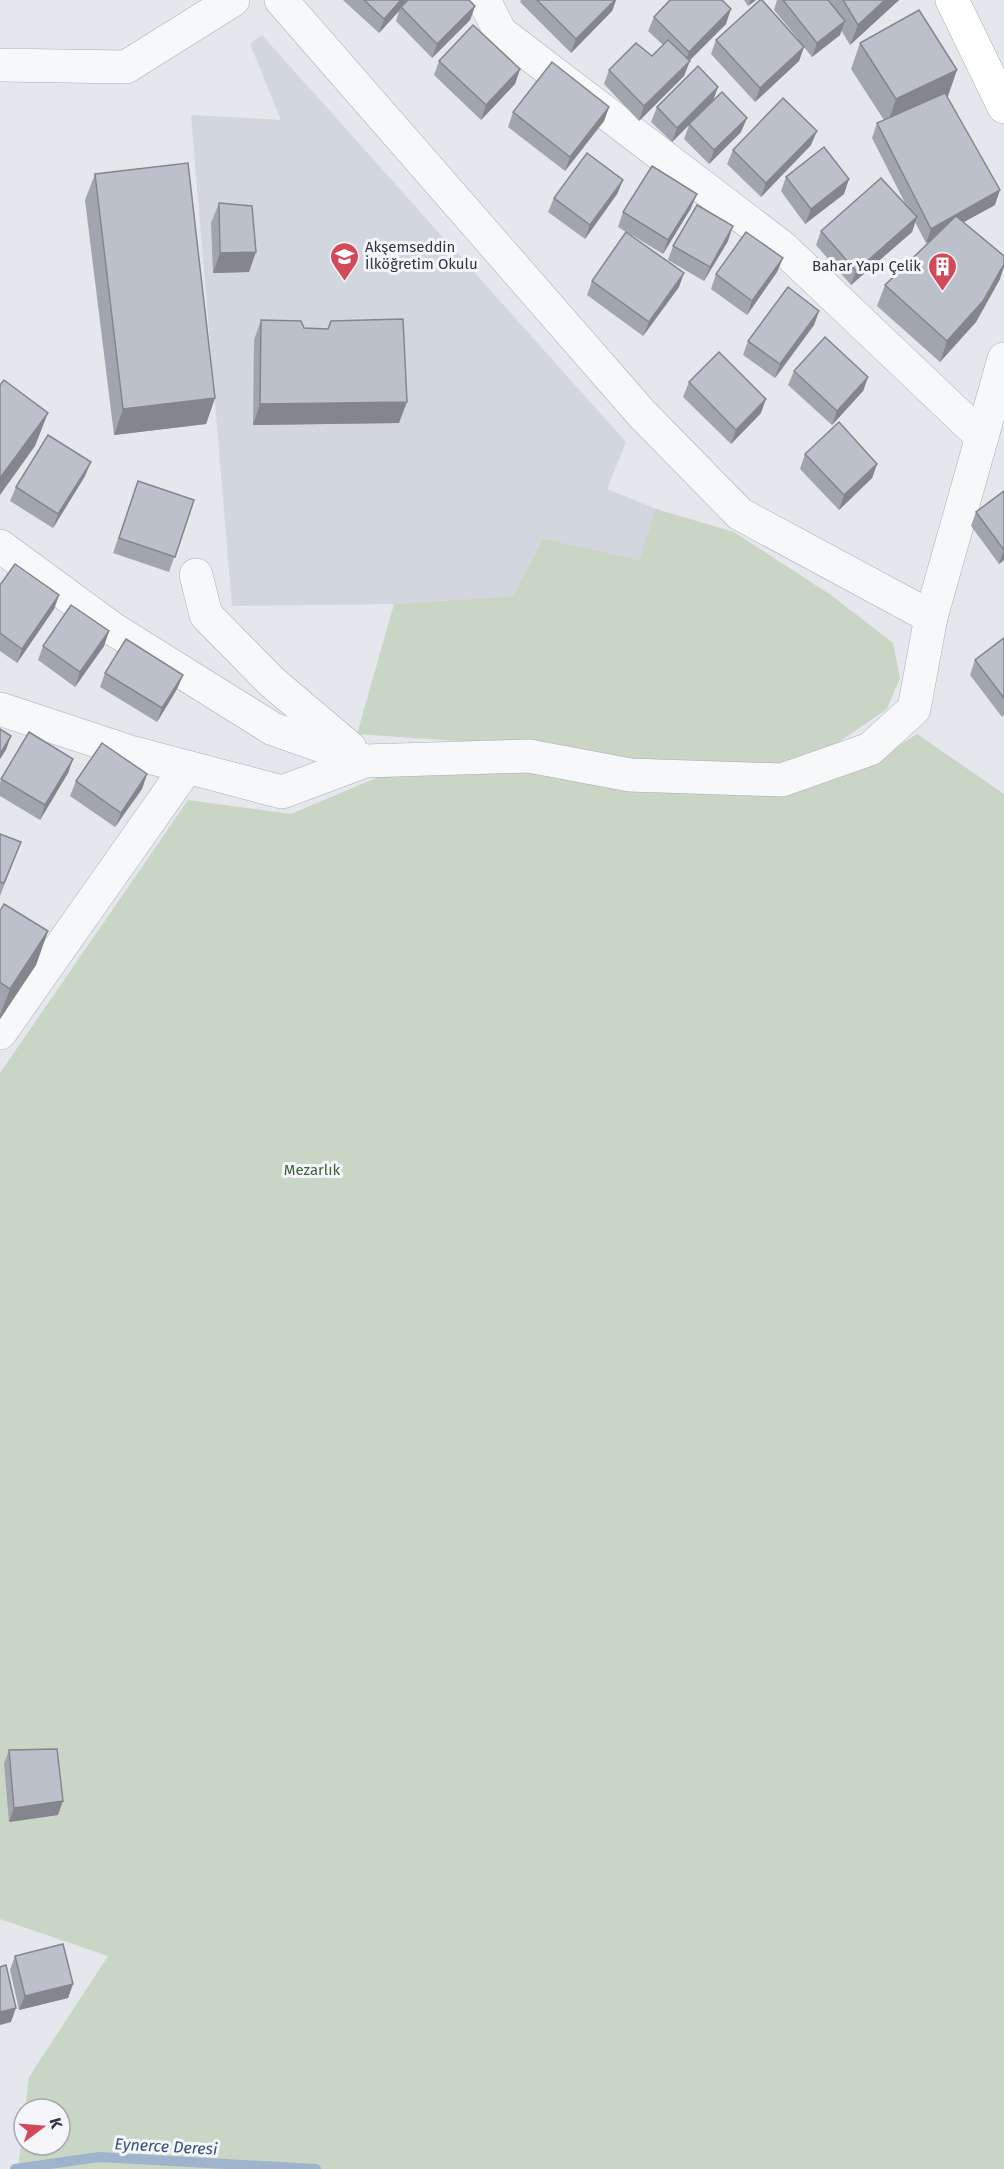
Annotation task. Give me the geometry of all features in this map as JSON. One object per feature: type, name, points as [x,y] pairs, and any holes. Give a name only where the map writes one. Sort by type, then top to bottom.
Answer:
[{"type":"main road","points":[[952,0],[1004,107]]},
{"type":"street","points":[[2,59],[126,67],[231,0]]},
{"type":"street","points":[[281,0],[642,414],[740,514],[931,617]]},
{"type":"street","points":[[484,0],[500,32],[782,247],[982,437]]},
{"type":"street","points":[[0,709],[130,752],[282,792],[365,761],[530,756],[630,776],[782,780],[870,749],[914,709],[931,617],[1004,359]]},
{"type":"street","points":[[0,546],[113,629],[273,729],[365,761]]},
{"type":"street","points":[[196,575],[206,615],[272,682],[365,761]]},
{"type":"street","points":[[0,1033],[187,767]]},
{"type":"shaded area","name":"Akşemseddin İlköğretim Okulu","points":[[262,35],[626,442],[607,489],[656,509],[639,560],[543,538],[513,596],[394,604],[232,606],[191,115],[281,120],[250,44]]},
{"type":"green space","points":[[656,509],[734,532],[831,595],[893,643],[900,678],[887,709],[830,748],[767,767],[656,763],[527,746],[357,734],[394,604],[513,596],[543,538],[639,560]]},
{"type":"green space","name":"Mezarlık","points":[[917,734],[1004,794],[1004,2169],[18,2169],[19,2157],[72,2157],[72,2097],[26,2097],[29,2077],[108,1956],[0,1919],[0,1073],[188,800],[291,814],[395,770],[533,770],[668,791],[805,790],[860,770]]},
{"type":"building","points":[[364,0],[401,0],[384,19]]},
{"type":"building","points":[[408,0],[469,0],[475,6],[437,44],[401,7]]},
{"type":"building","points":[[537,0],[615,0],[576,39]]},
{"type":"building","points":[[670,0],[722,0],[731,9],[689,52],[654,17]]},
{"type":"building","points":[[760,0],[804,47],[760,88],[716,40]]},
{"type":"building","points":[[783,0],[828,0],[845,21],[817,43]]},
{"type":"building","points":[[843,0],[885,0],[858,25]]},
{"type":"building","points":[[919,10],[957,70],[896,99],[860,43]]},
{"type":"building","points":[[473,25],[520,69],[486,105],[439,61]]},
{"type":"building","points":[[668,40],[690,61],[644,106],[609,70],[636,43],[652,56]]},
{"type":"building","points":[[552,62],[609,107],[570,157],[513,112]]},
{"type":"building","points":[[698,66],[718,87],[677,128],[657,107]]},
{"type":"building","points":[[722,92],[747,118],[714,150],[689,124]]},
{"type":"building","points":[[945,93],[1000,190],[931,229],[877,123]]},
{"type":"building","points":[[783,98],[817,131],[766,183],[733,150]]},
{"type":"building","points":[[824,147],[849,179],[811,209],[786,177]]},
{"type":"building","points":[[587,153],[623,180],[590,225],[554,198]]},
{"type":"building","points":[[188,163],[215,398],[123,409],[95,174]]},
{"type":"building","points":[[652,166],[697,194],[668,240],[623,212]]},
{"type":"building","points":[[881,178],[917,217],[856,271],[821,231]]},
{"type":"building","points":[[219,203],[252,206],[256,252],[220,253]]},
{"type":"building","points":[[697,205],[733,226],[710,267],[673,246]]},
{"type":"building","name":"Bahar Yapı Çelik","points":[[956,216],[1004,256],[1004,264],[983,301],[947,341],[885,285]]},
{"type":"building","points":[[626,232],[684,273],[649,322],[592,281]]},
{"type":"building","points":[[746,232],[783,258],[752,301],[716,274]]},
{"type":"building","points":[[788,287],[819,311],[780,364],[748,341]]},
{"type":"building","points":[[403,319],[407,402],[260,404],[261,320],[301,321],[304,328],[328,329],[331,321]]},
{"type":"building","points":[[825,337],[868,377],[837,411],[794,371]]},
{"type":"building","points":[[719,352],[766,399],[736,430],[689,382]]},
{"type":"building","points":[[4,380],[48,413],[0,478],[0,385]]},
{"type":"building","points":[[839,422],[877,464],[844,495],[805,454]]},
{"type":"building","points":[[48,435],[91,462],[58,514],[16,487]]},
{"type":"building","points":[[138,481],[194,500],[175,557],[119,538]]},
{"type":"building","points":[[1004,491],[1004,550],[976,512]]},
{"type":"building","points":[[15,564],[59,595],[22,649],[0,633],[0,585]]},
{"type":"building","points":[[71,605],[109,631],[80,672],[43,646]]},
{"type":"building","points":[[1004,638],[1004,698],[975,660]]},
{"type":"building","points":[[126,639],[183,675],[162,708],[105,673]]},
{"type":"building","points":[[0,729],[11,736],[0,754]]},
{"type":"building","points":[[29,732],[73,759],[45,805],[1,779]]},
{"type":"building","points":[[102,743],[147,774],[121,813],[76,781]]},
{"type":"building","points":[[0,834],[21,842],[4,883],[0,882]]},
{"type":"building","points":[[4,904],[48,931],[10,989],[0,982],[0,911]]},
{"type":"building","points":[[57,1749],[63,1801],[14,1808],[9,1750]]},
{"type":"building","points":[[63,1944],[73,1984],[25,1996],[15,1956]]},
{"type":"building","points":[[6,1965],[16,2008],[0,2012],[0,1967]]},
{"type":"waterway","name":"Eynerce Deresi","points":[[15,2169],[99,2157],[316,2169]]},
{"type":"place","name":"Akşemseddin İlköğretim Okulu","points":[[344,282]]},
{"type":"place","name":"Bahar Yapı Çelik","points":[[942,292]]}]
